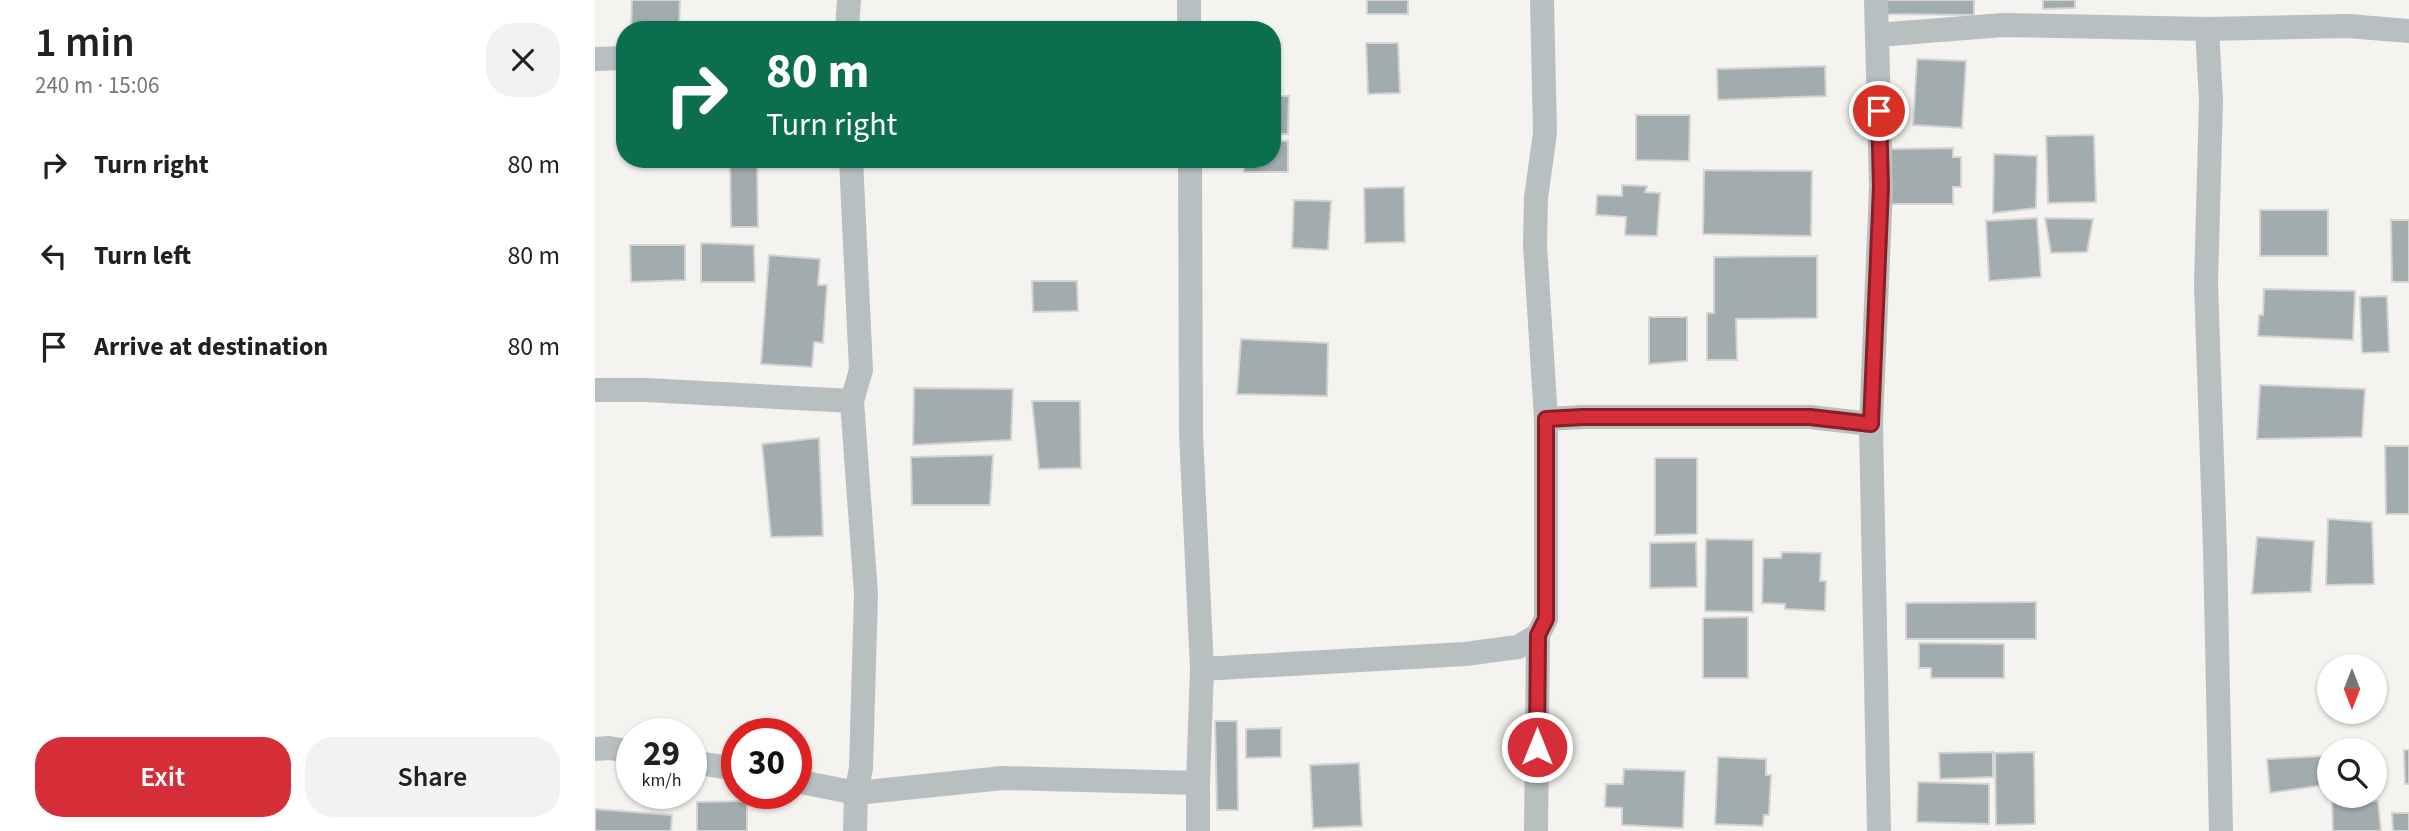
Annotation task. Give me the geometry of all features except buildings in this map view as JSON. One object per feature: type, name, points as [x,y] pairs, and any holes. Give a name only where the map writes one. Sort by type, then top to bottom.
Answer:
[{"type":"street","points":[[848,21],[849,0]]},
{"type":"street","points":[[1189,0],[1189,21]]},
{"type":"street","points":[[1536,831],[1538,635],[1546,619],[1546,419],[1535,245],[1535,198],[1545,133],[1542,0]]},
{"type":"street","points":[[1876,0],[1881,187],[1871,424],[1879,831]]},
{"type":"street","points":[[1877,35],[2003,25],[2207,29],[2348,26],[2409,31]]},
{"type":"street","points":[[2207,29],[2210,100],[2206,284],[2221,831]]},
{"type":"street","points":[[595,59],[616,58]]},
{"type":"street","points":[[851,168],[861,370],[852,401],[866,594],[861,768],[856,793],[855,831]]},
{"type":"street","points":[[1190,168],[1192,434],[1202,669],[1198,831]]},
{"type":"street","points":[[595,390],[852,401]]},
{"type":"street","points":[[1546,419],[1810,417],[1871,424]]},
{"type":"street","points":[[1202,669],[1465,654],[1517,647],[1538,635]]},
{"type":"street","points":[[595,749],[616,749]]},
{"type":"street","points":[[812,784],[856,793],[1003,778],[1198,783]]},
{"type":"route","points":[[1537,747],[1538,635],[1546,619],[1546,419],[1810,417],[1871,424],[1881,187],[1879,111]]}]
